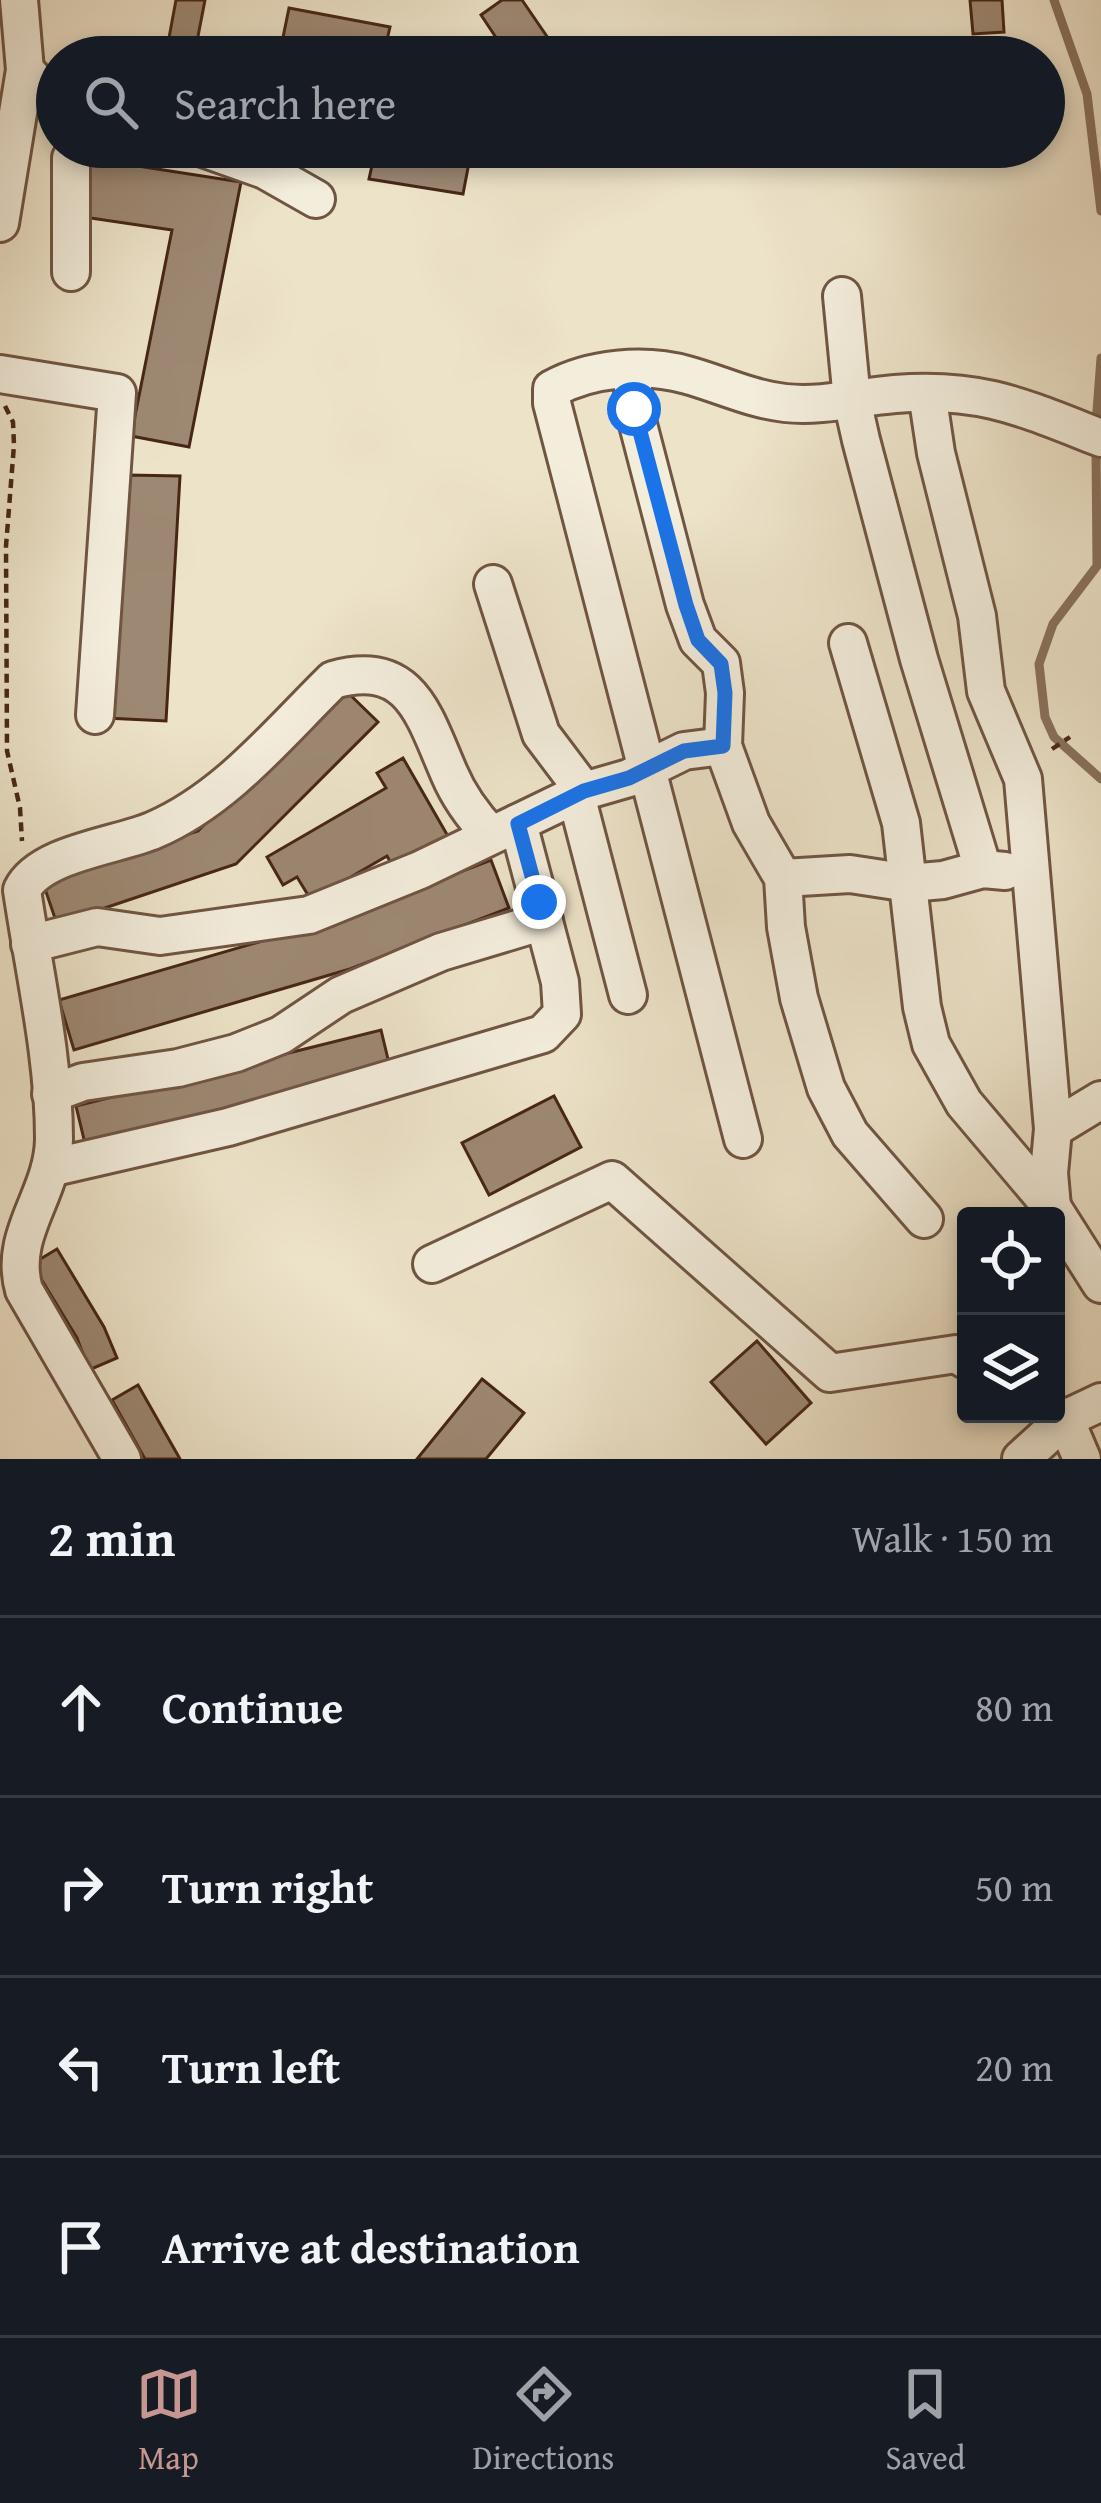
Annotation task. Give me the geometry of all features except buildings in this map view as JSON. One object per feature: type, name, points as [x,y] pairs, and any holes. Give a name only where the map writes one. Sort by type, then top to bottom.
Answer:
[{"type":"lane","points":[[0,223],[25,70],[19,0]]},
{"type":"lane","points":[[25,70],[36,82]]},
{"type":"lane","points":[[71,168],[71,272]]},
{"type":"lane","points":[[259,168],[316,199]]},
{"type":"lane","points":[[842,296],[852,400],[919,659],[983,869]]},
{"type":"lane","points":[[632,370],[634,409],[686,605],[698,640],[721,664],[723,746],[751,823],[783,878],[796,980],[826,1088],[850,1134],[924,1219]]},
{"type":"lane","points":[[743,1139],[552,389],[569,380],[632,370],[688,375],[790,404],[970,393],[1002,400],[1093,435]]},
{"type":"lane","points":[[0,374],[117,393],[95,716]]},
{"type":"lane","points":[[928,393],[936,453],[977,616],[986,691],[1023,779],[1053,1129],[1052,1207]]},
{"type":"lane","points":[[493,584],[541,734],[580,793],[628,995]]},
{"type":"lane","points":[[848,643],[901,823],[922,1007],[931,1044],[964,1103],[1052,1207]]},
{"type":"lane","points":[[50,1168],[229,1127],[543,1034],[562,1013],[560,982],[544,921],[504,829],[463,802],[420,704],[389,679],[349,676],[333,680],[226,784],[185,815],[150,832],[48,864],[29,875],[22,890],[54,1144],[50,1168],[22,1237],[17,1266],[24,1290],[122,1459]]},
{"type":"lane","points":[[30,944],[97,927],[160,936],[309,915],[420,870],[580,793],[629,778],[684,751],[723,746]]},
{"type":"lane","points":[[783,878],[850,874],[909,884],[983,869],[1032,873]]},
{"type":"lane","points":[[51,1094],[83,1082],[178,1068],[236,1053],[281,1035],[341,995],[441,952],[544,921]]},
{"type":"lane","points":[[1053,1129],[1101,1100]]},
{"type":"lane","points":[[432,1264],[612,1180],[830,1373],[957,1355]]},
{"type":"lane","points":[[1065,1227],[1101,1284]]},
{"type":"lane","points":[[1065,1415],[1101,1402]]},
{"type":"lane","points":[[1021,1459],[1054,1423]]},
{"type":"lane","points":[[1064,1423],[1082,1459]]},
{"type":"path","points":[[0,394],[13,422],[6,546],[7,752],[20,808],[22,890]]},
{"type":"path","points":[[1052,749],[1070,737]]},
{"type":"waterway","points":[[1054,0],[1087,94],[1101,211]]},
{"type":"waterway","points":[[1096,424],[1101,358]]},
{"type":"waterway","points":[[1096,447],[1097,566],[1053,624],[1039,664],[1045,717],[1054,737],[1101,779]]},
{"type":"route","points":[[539,902],[518,824],[584,791],[629,778],[684,751],[723,746],[721,664],[698,640],[686,605],[634,409]]}]
